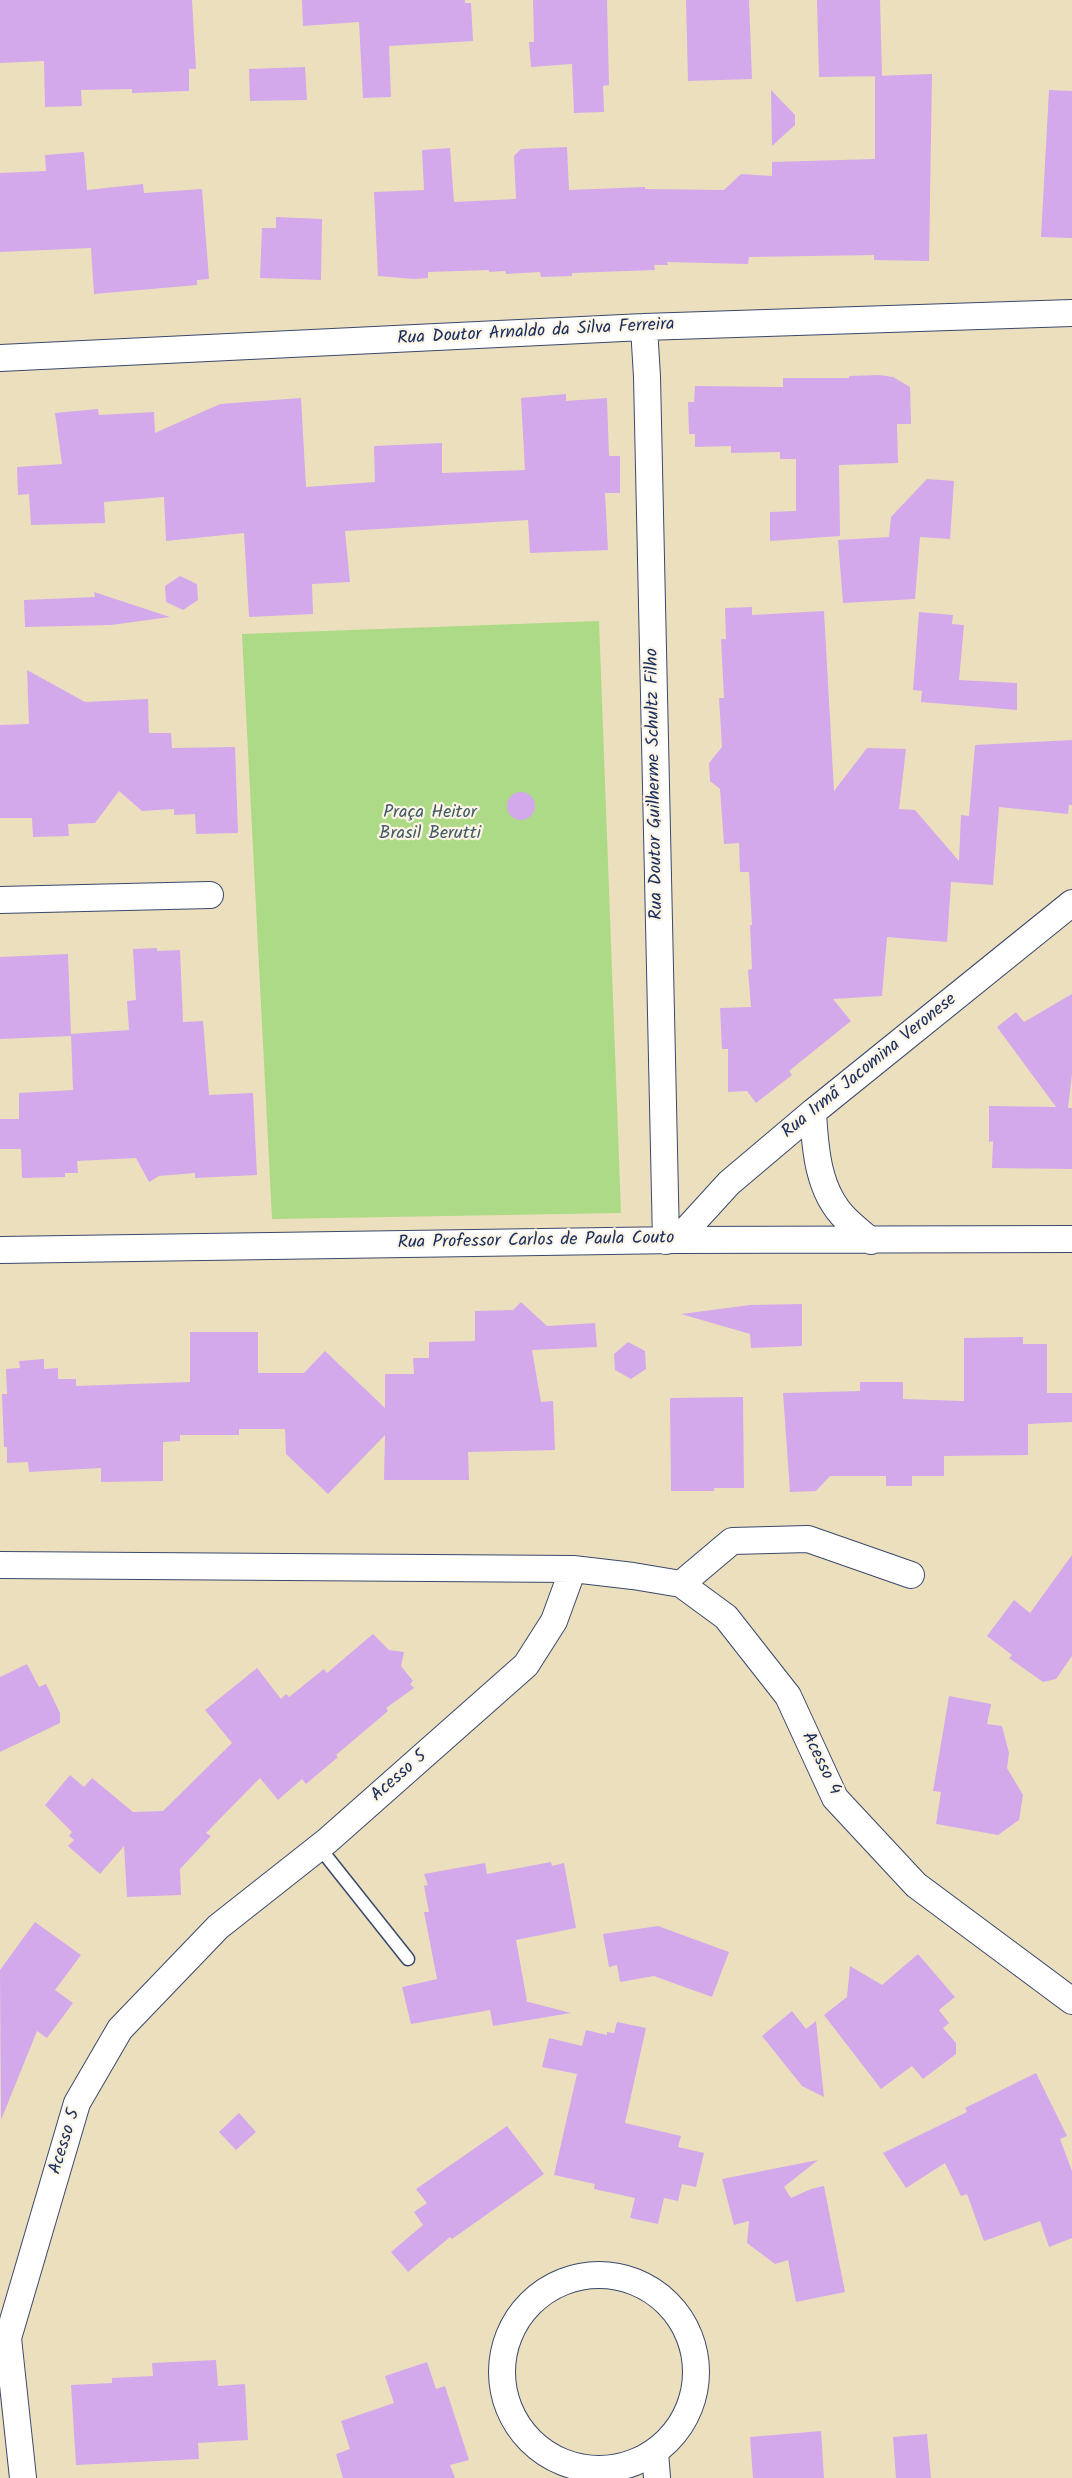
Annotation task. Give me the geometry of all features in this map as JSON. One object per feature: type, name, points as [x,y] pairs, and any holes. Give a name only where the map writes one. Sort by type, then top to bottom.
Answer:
[{"type":"street","name":"Rua Doutor Arnaldo da Silva Ferreira","points":[[0,358],[644,327],[1072,313]]},
{"type":"street","name":"Rua Doutor Guilherme Schultz Filho","points":[[644,327],[671,1240]]},
{"type":"street","points":[[0,900],[210,895]]},
{"type":"street","name":"Rua Irmã Jacomina Veronese","points":[[671,1240],[729,1183],[813,1112],[1072,903]]},
{"type":"street","points":[[813,1112],[815,1151],[824,1186],[844,1218],[872,1241]]},
{"type":"street","name":"Rua Professor Carlos de Paula Couto","points":[[0,1250],[671,1240],[1072,1239]]},
{"type":"street","points":[[681,1584],[732,1541],[808,1539],[911,1575]]},
{"type":"street","points":[[0,1565],[573,1569]]},
{"type":"street","name":"Acesso 4","points":[[573,1569],[681,1584],[726,1617],[788,1696],[835,1798],[916,1885],[1069,1993]]},
{"type":"street","name":"Acesso 5","points":[[23,2478],[8,2338],[77,2103],[120,2029],[218,1927],[319,1847],[526,1665],[554,1621],[573,1569]]},
{"type":"street","points":[[603,2275],[632,2280],[659,2296],[679,2317],[692,2345],[696,2375],[691,2404],[677,2431],[655,2452],[624,2467],[590,2470],[558,2462],[530,2442],[517,2424],[511,2415],[502,2382],[504,2348],[519,2317],[542,2293],[573,2278],[603,2275]]},
{"type":"street","points":[[655,2452],[657,2478]]},
{"type":"lane","points":[[319,1847],[408,1959]]},
{"type":"green space","name":"Praça Heitor Brasil Berutti","points":[[599,621],[621,1213],[272,1219],[242,634]]},
{"type":"building","points":[[0,0],[192,0],[196,69],[189,69],[189,91],[132,93],[132,89],[81,90],[82,106],[45,107],[44,61],[0,63]]},
{"type":"building","points":[[302,0],[465,0],[465,3],[471,3],[473,41],[389,46],[391,97],[363,98],[359,22],[303,26]]},
{"type":"building","points":[[533,0],[607,0],[609,85],[603,86],[604,112],[574,113],[572,64],[531,67],[529,42],[534,42]]},
{"type":"building","points":[[686,0],[749,0],[752,79],[688,81]]},
{"type":"building","points":[[817,0],[880,0],[882,76],[819,77]]},
{"type":"building","points":[[305,67],[307,100],[250,101],[249,69]]},
{"type":"building","points":[[932,74],[929,261],[874,260],[874,255],[749,257],[748,264],[667,262],[668,265],[654,265],[655,270],[572,273],[572,276],[541,277],[540,272],[506,274],[505,271],[489,272],[489,270],[428,272],[428,278],[414,279],[378,276],[374,192],[424,190],[422,150],[450,148],[454,202],[516,199],[514,156],[521,149],[567,147],[569,190],[645,187],[645,189],[724,190],[741,174],[772,176],[772,162],[875,159],[875,76]]},
{"type":"building","points":[[771,90],[795,115],[795,125],[772,146]]},
{"type":"building","points":[[1049,90],[1072,91],[1072,238],[1041,237]]},
{"type":"building","points":[[84,152],[87,190],[143,184],[144,193],[202,189],[209,279],[197,280],[197,285],[94,294],[91,248],[0,252],[0,173],[46,171],[45,155]]},
{"type":"building","points":[[276,217],[322,219],[321,280],[260,278],[262,228],[276,228]]},
{"type":"building","points":[[849,376],[893,377],[910,387],[911,424],[897,424],[898,463],[839,465],[840,536],[770,541],[770,512],[796,511],[796,459],[780,459],[780,452],[731,453],[731,446],[695,447],[695,434],[689,434],[688,402],[694,402],[695,386],[783,387],[783,378],[849,378]]},
{"type":"building","points":[[566,394],[566,401],[607,398],[609,456],[620,456],[620,493],[605,493],[608,550],[530,553],[528,520],[345,531],[350,582],[312,584],[313,614],[249,617],[244,533],[166,541],[164,497],[104,502],[105,523],[31,525],[29,494],[18,495],[17,467],[62,464],[55,413],[98,409],[99,415],[154,412],[155,433],[220,404],[301,398],[306,487],[375,482],[374,446],[442,443],[442,473],[525,470],[521,398]]},
{"type":"building","points":[[927,479],[954,481],[950,539],[920,537],[915,599],[843,603],[838,540],[889,537],[891,517]]},
{"type":"building","points":[[180,576],[197,584],[198,600],[183,610],[166,602],[165,586]]},
{"type":"building","points":[[94,592],[170,617],[111,625],[25,627],[24,600],[95,597]]},
{"type":"building","points":[[752,607],[752,615],[824,611],[834,791],[867,748],[906,749],[899,809],[915,810],[959,861],[961,815],[969,816],[975,745],[1072,740],[1072,805],[1069,805],[1068,814],[999,807],[993,885],[951,882],[947,942],[887,937],[882,996],[833,999],[851,1021],[789,1071],[792,1075],[756,1103],[747,1091],[728,1092],[728,1049],[722,1049],[720,1008],[751,1007],[748,970],[752,969],[750,925],[752,925],[749,872],[740,872],[739,843],[724,844],[720,789],[710,781],[709,763],[722,747],[719,698],[724,698],[721,639],[726,639],[725,608]]},
{"type":"building","points":[[919,612],[953,615],[952,624],[964,625],[959,680],[1017,683],[1017,710],[921,702],[922,691],[913,690]]},
{"type":"building","points":[[27,670],[85,702],[148,699],[149,733],[171,733],[172,748],[235,747],[238,833],[196,834],[195,814],[174,815],[174,809],[142,811],[119,791],[95,823],[68,824],[69,836],[33,837],[32,818],[0,818],[0,725],[29,724]]},
{"type":"building","points":[[521,792],[531,796],[535,806],[531,816],[521,820],[511,816],[507,806],[511,796]]},
{"type":"building","points":[[157,948],[157,951],[180,950],[183,1022],[203,1021],[209,1095],[253,1093],[257,1175],[195,1178],[195,1173],[159,1176],[149,1182],[136,1158],[77,1161],[78,1173],[65,1173],[65,1177],[22,1178],[21,1149],[0,1149],[0,1119],[19,1119],[19,1093],[73,1090],[71,1034],[129,1030],[127,1001],[136,1000],[133,949]]},
{"type":"building","points":[[68,954],[71,1036],[0,1039],[0,957]]},
{"type":"building","points":[[1072,994],[1072,1074],[1068,1108],[1072,1108],[1072,1169],[992,1168],[993,1141],[989,1142],[989,1106],[1056,1107],[997,1027],[1016,1012],[1024,1022]]},
{"type":"building","points":[[521,1302],[547,1326],[595,1323],[597,1347],[532,1350],[541,1402],[553,1401],[555,1450],[468,1452],[469,1480],[384,1480],[385,1435],[328,1494],[286,1454],[285,1429],[239,1429],[239,1435],[180,1435],[180,1441],[163,1442],[163,1481],[101,1482],[101,1468],[29,1472],[28,1462],[7,1463],[7,1447],[4,1447],[2,1394],[7,1394],[6,1369],[20,1368],[19,1361],[44,1359],[44,1369],[58,1368],[58,1379],[76,1379],[76,1386],[190,1382],[190,1332],[258,1332],[258,1373],[304,1373],[325,1351],[385,1408],[385,1374],[414,1374],[413,1358],[429,1358],[429,1342],[475,1341],[475,1311],[513,1310]]},
{"type":"building","points":[[802,1304],[802,1346],[751,1348],[750,1334],[681,1314],[750,1305]]},
{"type":"building","points":[[1023,1337],[1023,1344],[1047,1344],[1047,1393],[1072,1393],[1072,1422],[1028,1424],[1028,1455],[944,1456],[944,1476],[912,1476],[912,1486],[886,1486],[886,1476],[830,1476],[816,1491],[790,1492],[783,1393],[860,1391],[860,1382],[903,1382],[903,1399],[964,1401],[964,1338]]},
{"type":"building","points":[[628,1342],[645,1351],[646,1369],[631,1379],[615,1370],[614,1354]]},
{"type":"building","points":[[743,1397],[744,1488],[671,1491],[670,1398]]},
{"type":"building","points":[[1072,1555],[1072,1656],[1056,1679],[1043,1682],[1009,1658],[1012,1655],[987,1636],[1014,1600],[1030,1613]]},
{"type":"building","points":[[373,1634],[389,1650],[404,1652],[401,1666],[413,1681],[410,1684],[414,1688],[386,1708],[388,1711],[306,1784],[302,1779],[278,1800],[260,1778],[206,1833],[211,1836],[180,1869],[181,1895],[127,1897],[124,1846],[100,1874],[68,1846],[74,1840],[69,1836],[72,1832],[45,1805],[70,1775],[84,1787],[92,1778],[133,1812],[163,1811],[232,1743],[205,1710],[257,1668],[281,1699],[286,1694],[289,1697],[324,1669],[327,1673]]},
{"type":"building","points":[[27,1664],[39,1687],[46,1684],[60,1713],[60,1723],[0,1752],[0,1677]]},
{"type":"building","points":[[949,1696],[991,1704],[987,1724],[1002,1726],[1009,1753],[1007,1768],[1023,1795],[1019,1820],[998,1835],[936,1824],[941,1792],[933,1791]]},
{"type":"building","points":[[551,1862],[552,1866],[564,1863],[576,1928],[516,1940],[527,2001],[525,2001],[571,2013],[493,2026],[490,2010],[411,2024],[402,1987],[437,1979],[424,1912],[429,1912],[424,1886],[428,1885],[424,1874],[485,1863],[487,1874]]},
{"type":"building","points":[[35,1922],[81,1955],[55,1990],[73,2003],[47,2038],[37,2031],[1,2120],[0,1970]]},
{"type":"building","points":[[658,1926],[729,1952],[712,1997],[654,1976],[620,1982],[617,1965],[609,1967],[603,1934]]},
{"type":"building","points":[[918,1954],[955,1997],[939,2010],[949,2023],[943,2028],[956,2043],[956,2054],[923,2079],[912,2066],[881,2089],[824,2015],[847,1997],[850,1966],[882,1985]]},
{"type":"building","points":[[792,2011],[806,2029],[816,2021],[824,2097],[802,2086],[762,2036]]},
{"type":"building","points":[[617,2022],[646,2028],[625,2123],[681,2136],[678,2147],[704,2153],[696,2187],[682,2184],[678,2201],[664,2198],[658,2224],[630,2218],[635,2198],[594,2189],[595,2184],[554,2175],[577,2074],[542,2067],[549,2038],[582,2046],[586,2030],[607,2035],[607,2032],[614,2033]]},
{"type":"building","points":[[1036,2073],[1067,2136],[1060,2139],[1072,2171],[1072,2238],[1049,2247],[1040,2221],[984,2241],[967,2194],[961,2196],[945,2163],[906,2188],[883,2153],[967,2112],[965,2108]]},
{"type":"building","points":[[239,2113],[256,2132],[236,2150],[219,2132]]},
{"type":"building","points":[[507,2126],[544,2174],[452,2239],[450,2237],[408,2272],[391,2252],[423,2225],[414,2212],[427,2203],[416,2189]]},
{"type":"building","points":[[818,2160],[784,2187],[791,2198],[824,2186],[845,2292],[796,2302],[788,2260],[775,2264],[747,2243],[749,2221],[734,2225],[722,2179]]},
{"type":"building","points":[[216,2360],[218,2386],[245,2384],[248,2440],[198,2443],[199,2459],[76,2465],[71,2385],[112,2383],[112,2378],[153,2376],[152,2363]]},
{"type":"building","points":[[427,2362],[436,2389],[445,2386],[469,2460],[450,2465],[455,2478],[343,2478],[336,2454],[350,2449],[341,2421],[394,2403],[385,2376]]},
{"type":"building","points":[[821,2431],[824,2478],[753,2478],[750,2437]]},
{"type":"building","points":[[927,2434],[931,2478],[896,2478],[893,2437]]}]
